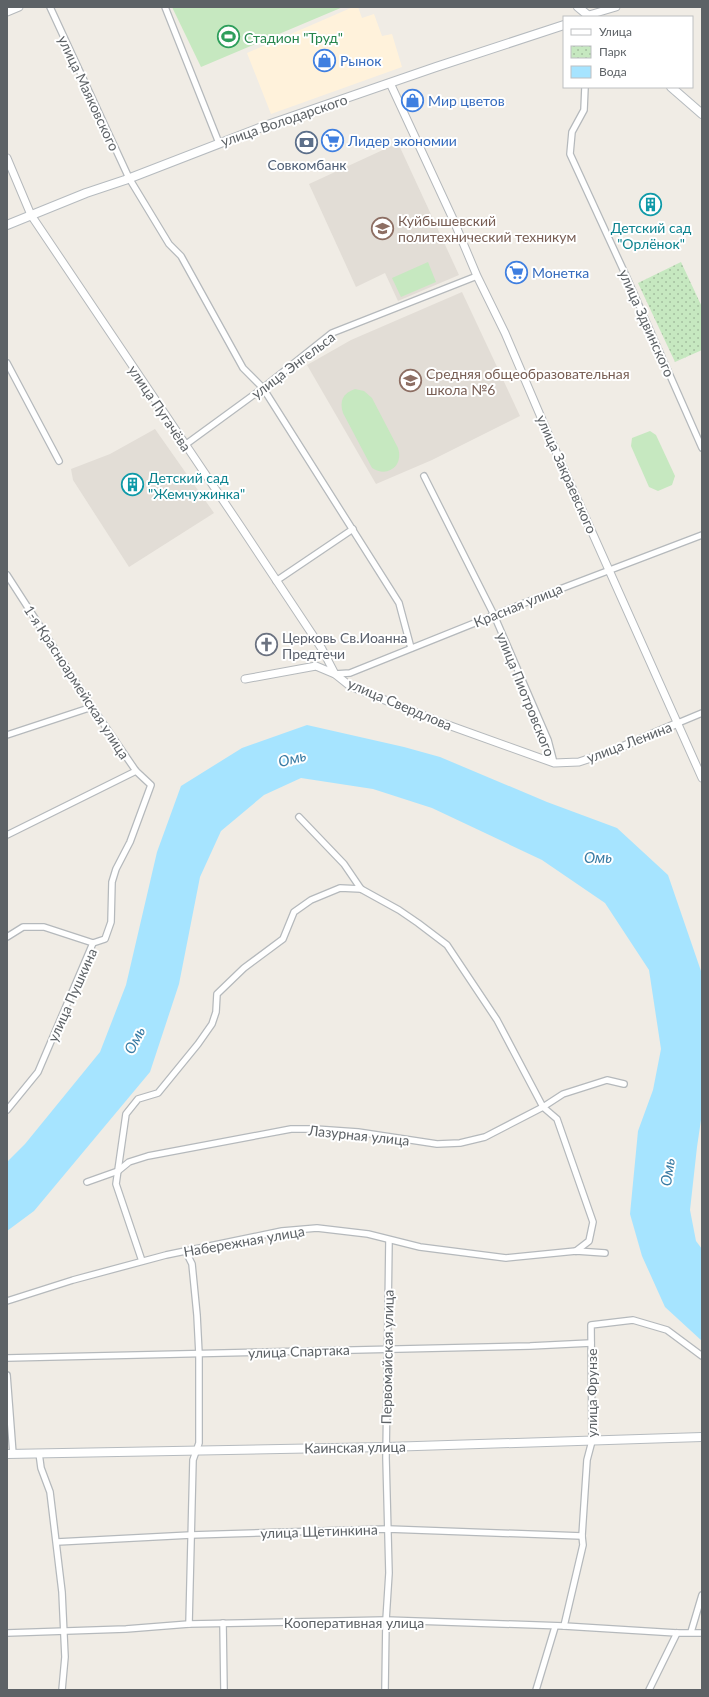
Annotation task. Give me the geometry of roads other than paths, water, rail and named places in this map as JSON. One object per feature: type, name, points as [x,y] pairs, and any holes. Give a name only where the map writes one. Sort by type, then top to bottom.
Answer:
[{"type":"main road","points":[[578,7],[588,16]]},
{"type":"main road","name":"улица Володарского","points":[[7,225],[219,143],[390,83],[563,25]]},
{"type":"main road","points":[[672,88],[702,114]]},
{"type":"main road","name":"Каинская улица","points":[[10,1454],[386,1447],[702,1437]]},
{"type":"street","points":[[7,12],[19,7]]},
{"type":"street","name":"улица Маяковского","points":[[50,7],[129,178],[169,244],[181,256],[243,368],[263,388],[399,603],[411,648]]},
{"type":"street","points":[[165,7],[219,143]]},
{"type":"street","points":[[588,16],[616,7]]},
{"type":"street","name":"улица Закраевского","points":[[390,83],[453,219],[476,276],[505,333],[702,778]]},
{"type":"street","name":"улица Здвинского","points":[[585,88],[584,110],[572,132],[570,154],[627,278],[702,448]]},
{"type":"street","name":"улица Пугачёва","points":[[7,158],[31,215],[322,650],[335,674]]},
{"type":"street","name":"улица Энгельса","points":[[185,444],[263,388],[332,333],[476,276]]},
{"type":"street","points":[[7,363],[59,461]]},
{"type":"street","name":"улица Пиотровского","points":[[424,476],[494,615],[548,740],[554,763]]},
{"type":"street","points":[[276,581],[353,529]]},
{"type":"street","name":"Красная улица","points":[[335,674],[350,673],[494,615],[702,535]]},
{"type":"street","name":"1-я Красноармейская улица","points":[[7,575],[92,707],[136,772],[151,785]]},
{"type":"street","name":"улица Свердлова","points":[[245,679],[316,666],[335,674],[350,686],[437,721],[554,763]]},
{"type":"street","points":[[7,735],[92,707]]},
{"type":"street","name":"улица Ленина","points":[[554,763],[579,762],[612,751],[702,713]]},
{"type":"street","points":[[7,834],[136,772]]},
{"type":"street","name":"улица Пушкина","points":[[7,1110],[38,1072],[93,943],[104,939],[107,933],[111,922],[111,894],[114,875],[130,842],[151,785]]},
{"type":"street","points":[[299,817],[344,864],[361,889],[398,910],[447,945],[497,1020],[544,1106],[557,1119],[593,1222],[589,1241],[576,1251]]},
{"type":"street","points":[[142,1261],[116,1184],[126,1114],[138,1099],[158,1093],[198,1044],[212,1024],[216,1012],[217,994],[244,968],[283,939],[294,912],[311,900],[340,888],[361,889]]},
{"type":"street","points":[[7,936],[23,927],[44,927],[93,943]]},
{"type":"street","name":"Лазурная улица","points":[[88,1182],[118,1171],[129,1162],[148,1156],[291,1129],[358,1132],[437,1144],[460,1143],[485,1138],[544,1106],[562,1094],[607,1080],[624,1084]]},
{"type":"street","name":"Набережная улица","points":[[7,1301],[73,1280],[142,1261],[282,1231],[317,1228],[368,1234],[420,1247],[506,1258],[576,1251],[605,1253]]},
{"type":"street","name":"Первомайская улица","points":[[385,1690],[386,1620],[389,1573],[386,1447],[389,1240]]},
{"type":"street","points":[[186,1252],[192,1264],[199,1354],[198,1443],[193,1460],[189,1624]]},
{"type":"street","name":"улица Фрунзе","points":[[564,1626],[583,1545],[582,1536],[587,1460],[592,1441],[591,1325],[633,1320],[667,1330],[702,1356]]},
{"type":"street","name":"улица Спартака","points":[[7,1358],[530,1346],[591,1343]]},
{"type":"street","points":[[7,1375],[10,1454]]},
{"type":"street","points":[[39,1453],[41,1468],[50,1492],[57,1542],[65,1630],[65,1657],[62,1690]]},
{"type":"street","name":"улица Щетинкина","points":[[57,1542],[191,1535],[388,1529],[582,1536]]},
{"type":"street","points":[[691,1632],[702,1595]]},
{"type":"street","name":"Кооперативная улица","points":[[7,1633],[126,1629],[189,1624],[386,1620],[555,1627],[564,1626],[677,1633],[702,1633]]},
{"type":"street","points":[[223,1623],[224,1690]]},
{"type":"street","points":[[536,1690],[555,1627]]},
{"type":"street","points":[[649,1690],[677,1633]]},
{"type":"water","name":"Омь","points":[[307,725],[404,747],[440,757],[547,802],[617,828],[668,875],[702,974],[702,1113],[690,1210],[696,1241],[702,1249],[702,1341],[665,1307],[642,1256],[630,1214],[638,1131],[653,1090],[661,1049],[649,970],[605,903],[542,860],[432,808],[373,789],[301,778],[264,795],[221,831],[200,877],[179,984],[150,1072],[34,1211],[7,1231],[7,1162],[25,1144],[100,1052],[126,985],[157,852],[181,786],[242,748]]},
{"type":"place","name":"Стадион \"Труд\"","points":[[229,37]]},
{"type":"place","name":"Рынок","points":[[325,60]]},
{"type":"place","name":"Мир цветов","points":[[412,100]]},
{"type":"place","name":"Лидер экономии","points":[[333,140]]},
{"type":"place","name":"Совкомбанк","points":[[307,142]]},
{"type":"place","name":"Детский сад \"Орлёнок\"","points":[[651,205]]},
{"type":"place","name":"Куйбышевский политехнический техникум","points":[[383,228]]},
{"type":"place","name":"Монетка","points":[[516,272]]},
{"type":"place","name":"Средняя общеобразовательная школа №6","points":[[411,381]]},
{"type":"place","name":"Детский сад \"Жемчужинка\"","points":[[133,485]]},
{"type":"place","name":"Церковь Св.Иоанна Предтечи","points":[[266,645]]}]
